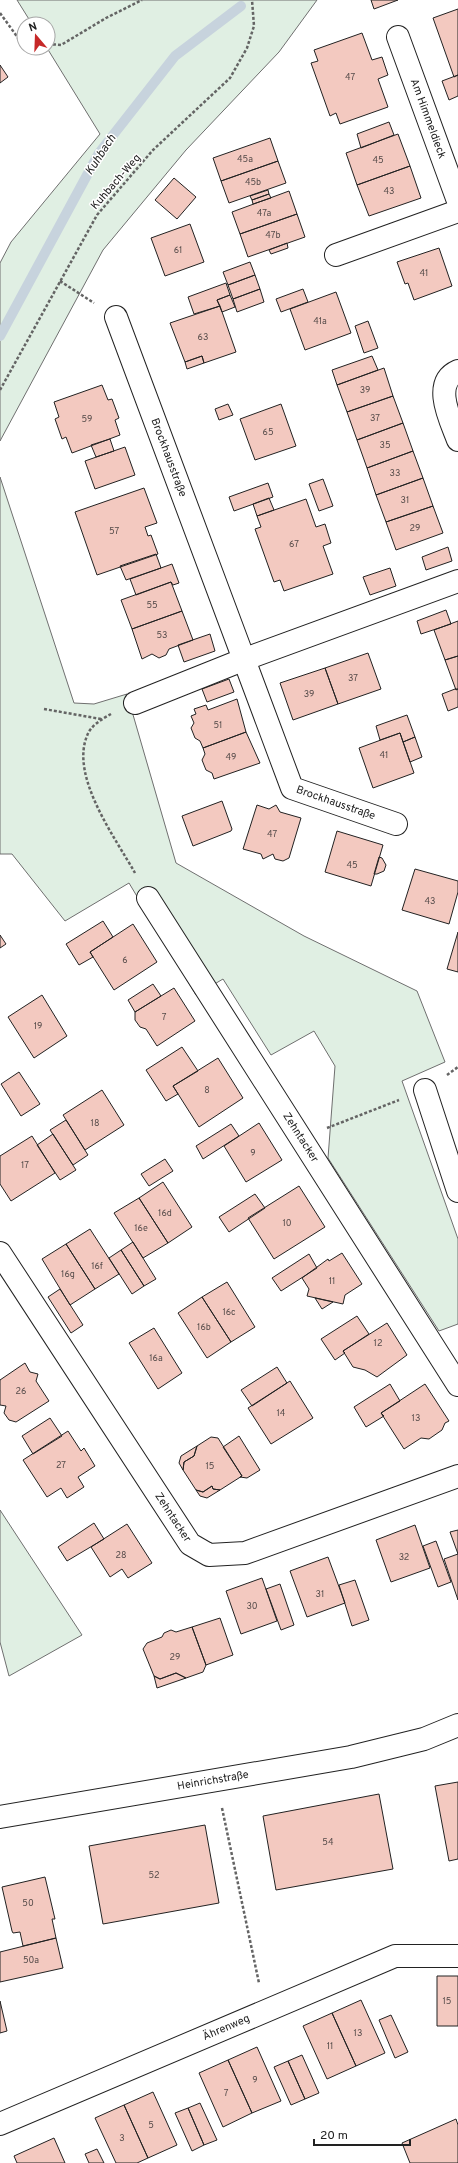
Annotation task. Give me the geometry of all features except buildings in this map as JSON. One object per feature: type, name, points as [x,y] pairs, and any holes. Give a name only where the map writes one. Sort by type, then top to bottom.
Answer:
[{"type":"street","name":"Am Himmeldieck","points":[[398,37],[458,201]]},
{"type":"street","points":[[336,255],[458,211]]},
{"type":"street","name":"Brockhausstraße","points":[[116,317],[292,788],[396,824]]},
{"type":"street","points":[[458,371],[453,374],[446,385],[443,398],[458,440]]},
{"type":"street","points":[[136,703],[245,659],[458,581]]},
{"type":"street","name":"Zehntacker","points":[[148,898],[300,1138],[456,1379]]},
{"type":"street","points":[[425,1090],[458,1191]]},
{"type":"street","name":"Zehntacker","points":[[0,1253],[190,1544],[209,1555],[245,1553],[458,1476]]},
{"type":"street","name":"Heinrichstraße","points":[[0,1817],[351,1757],[424,1739],[458,1725]]},
{"type":"street","name":"Heinrichstraße","points":[[424,1739],[458,1737]]},
{"type":"street","name":"Ährenweg","points":[[0,2124],[395,1956],[458,1956]]},
{"type":"path","points":[[56,45],[60,45],[106,18],[142,0]]},
{"type":"path","name":"Kuhbach-Weg","points":[[0,390],[97,215],[154,150],[230,78],[247,48],[254,26],[252,0]]},
{"type":"path","points":[[0,13],[16,35]]},
{"type":"path","points":[[60,281],[116,317]]},
{"type":"path","points":[[136,703],[119,709],[102,719],[87,735],[84,747],[85,773],[91,792],[100,811],[148,898]]},
{"type":"path","points":[[44,709],[102,719]]},
{"type":"path","points":[[300,1138],[425,1090],[458,1067]]},
{"type":"path","points":[[216,1780],[265,2012]]},
{"type":"green space","points":[[17,0],[317,0],[279,52],[186,150],[103,250],[0,441],[0,263],[11,242],[100,134],[52,56],[56,56],[56,16],[27,16]]},
{"type":"green space","points":[[0,477],[74,703],[94,704],[127,694],[176,863],[304,936],[417,991],[445,1062],[402,1081],[458,1239],[458,1324],[439,1331],[328,1158],[335,1066],[314,1031],[271,1055],[223,979],[196,995],[129,883],[65,921],[12,854],[0,854]]},
{"type":"green space","points":[[0,1510],[82,1635],[9,1676],[0,1642]]},
{"type":"waterway","name":"Kuhbach","points":[[0,336],[99,153],[175,56],[241,6]]}]
